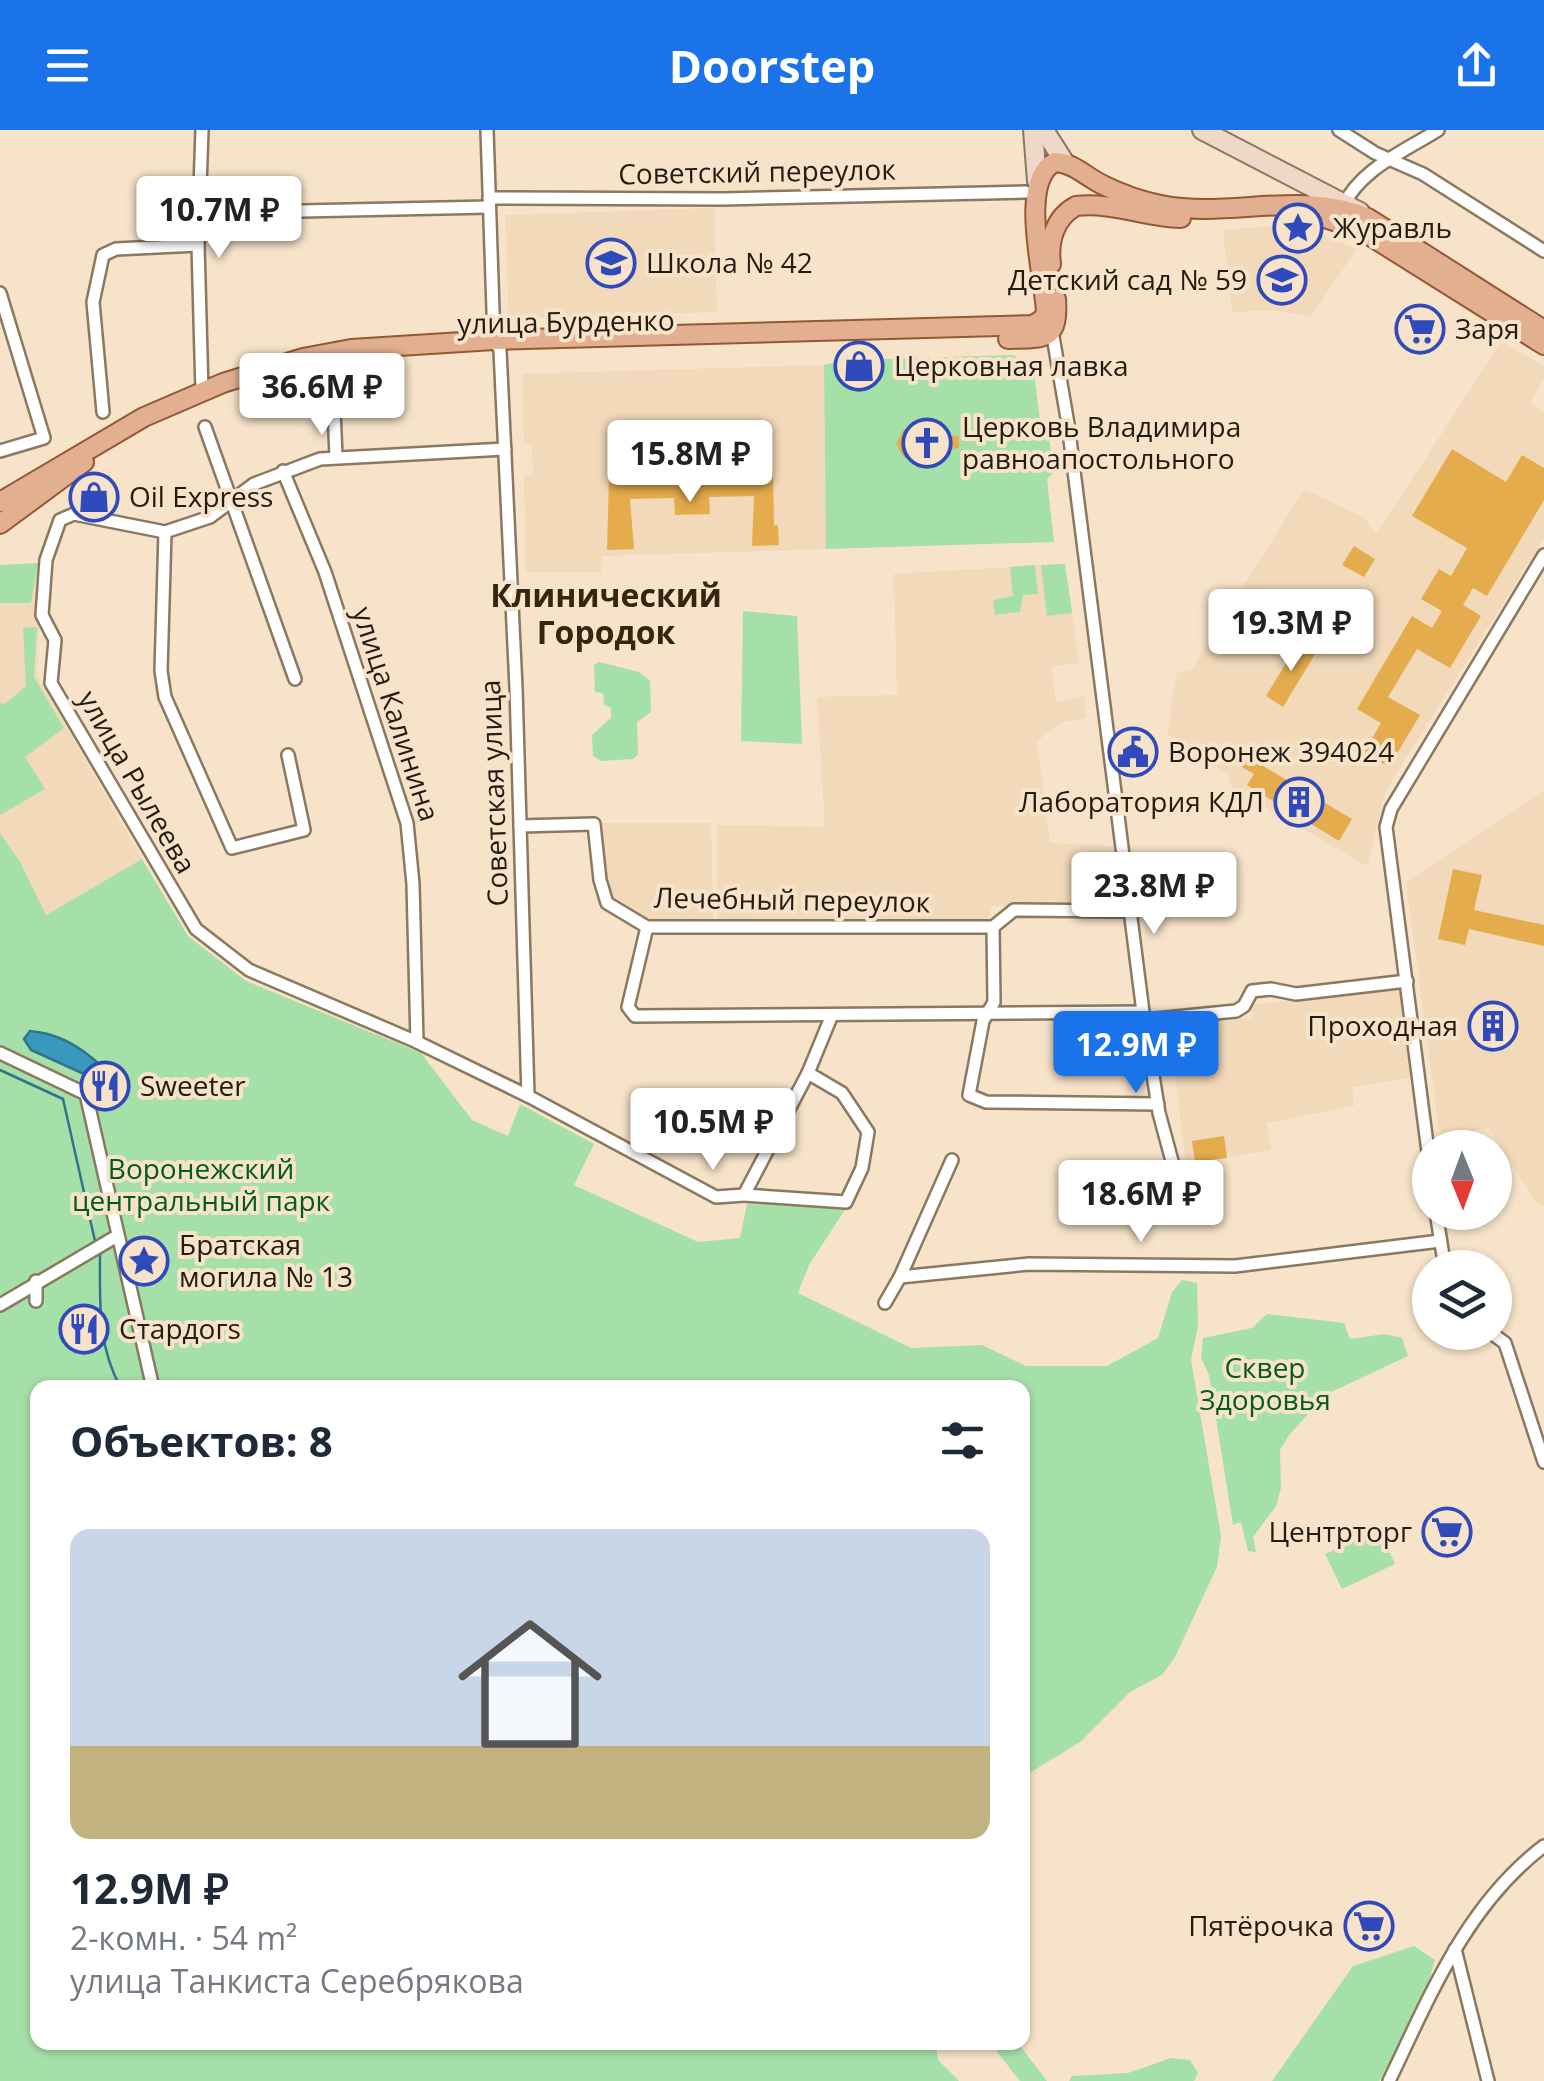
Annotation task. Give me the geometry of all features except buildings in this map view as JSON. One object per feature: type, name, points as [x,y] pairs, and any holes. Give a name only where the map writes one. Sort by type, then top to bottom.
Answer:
[{"type":"main road","points":[[1033,130],[1033,188],[1050,322]]},
{"type":"main road","points":[[1044,130],[1064,163],[1118,192],[1166,206],[1295,204],[1368,218],[1544,330]]},
{"type":"main road","points":[[1202,130],[1342,210],[1359,229],[1544,344]]},
{"type":"main road","points":[[1033,188],[1048,166],[1064,163]]},
{"type":"main road","points":[[1050,322],[1057,314],[1051,243],[1085,190],[1081,173]]},
{"type":"main road","points":[[1033,188],[1050,208],[1110,206],[1160,218],[1342,210]]},
{"type":"main road","name":"улица Бурденко","points":[[0,502],[104,438],[202,392],[303,358],[351,348],[1050,322]]},
{"type":"main road","name":"улица Бурденко","points":[[0,524],[67,473],[148,425],[226,391],[332,362],[497,345]]},
{"type":"street","points":[[202,130],[198,245],[202,392]]},
{"type":"street","name":"Советская улица","points":[[488,130],[505,449],[528,1096]]},
{"type":"street","points":[[1339,130],[1376,153],[1393,158],[1544,251]]},
{"type":"street","points":[[1342,210],[1362,179],[1438,130]]},
{"type":"street","name":"Советский переулок","points":[[201,213],[1033,188]]},
{"type":"street","points":[[103,412],[93,302],[103,255],[116,249],[198,245]]},
{"type":"street","points":[[0,293],[44,438],[0,452]]},
{"type":"street","points":[[1050,322],[1144,1016],[1172,1162]]},
{"type":"street","points":[[332,362],[336,457]]},
{"type":"street","points":[[205,428],[295,679]]},
{"type":"street","points":[[165,532],[210,517],[254,484],[283,471],[336,457],[505,449]]},
{"type":"street","name":"улица Калинина","points":[[283,471],[326,572],[408,822],[417,1042]]},
{"type":"street","name":"улица Рылеева","points":[[288,755],[304,830],[232,848],[165,696],[161,671],[165,532],[74,514],[60,520],[46,560],[42,615],[55,640],[51,684],[196,929],[249,970],[417,1042],[528,1096],[716,1197],[744,1195],[846,1202],[862,1168],[868,1132],[842,1092],[808,1073]]},
{"type":"street","points":[[1425,1130],[1396,883],[1386,848],[1391,810],[1544,554]]},
{"type":"street","name":"Лечебный переулок","points":[[520,826],[594,824],[600,880],[607,903],[647,927],[993,927],[1014,910],[1130,911]]},
{"type":"street","points":[[647,927],[630,1014],[1144,1016],[1236,1011],[1244,1006],[1252,990],[1271,988],[1296,994],[1407,981]]},
{"type":"street","points":[[993,927],[994,1002],[969,1095],[986,1102],[1158,1104]]},
{"type":"street","points":[[744,1195],[808,1073],[832,1015]]},
{"type":"street","points":[[0,1053],[86,1094],[102,1090]]},
{"type":"street","points":[[86,1094],[133,1322],[151,1380]]},
{"type":"street","points":[[885,1303],[952,1160]]},
{"type":"street","points":[[1438,1230],[1441,1250]]},
{"type":"street","points":[[0,1304],[35,1279],[87,1256],[117,1236]]},
{"type":"street","points":[[900,1277],[1029,1264],[1234,1266],[1440,1241]]},
{"type":"street","points":[[35,1279],[41,1298]]},
{"type":"street","points":[[1508,1350],[1544,1462]]},
{"type":"street","points":[[1389,2081],[1455,1949],[1493,1892],[1544,1846]]},
{"type":"street","points":[[1455,1949],[1488,2081]]},
{"type":"shaded area","name":"Школа № 42","points":[[714,208],[717,312],[509,319],[505,215]]},
{"type":"shaded area","name":"Детский сад № 59","points":[[1297,224],[1357,249],[1311,316],[1270,310],[1232,312],[1223,230]]},
{"type":"shaded area","points":[[1502,341],[1544,367],[1544,378],[1530,403],[1544,412],[1544,538],[1386,790],[1367,866],[1233,788],[1228,774],[1167,734],[1177,673],[1192,669],[1304,489],[1364,518],[1376,534]]},
{"type":"shaded area","points":[[824,365],[826,549],[602,556],[601,572],[526,572],[524,475],[533,475],[532,445],[524,444],[522,374]]},
{"type":"shaded area","points":[[1065,564],[1079,663],[1052,666],[1056,702],[1084,696],[1086,718],[1062,722],[1037,741],[1050,843],[1114,846],[1120,905],[992,906],[987,920],[717,921],[717,825],[825,827],[817,697],[897,695],[894,574]]},
{"type":"shaded area","points":[[42,569],[37,675],[142,859],[46,915],[0,846],[0,571]]},
{"type":"shaded area","points":[[1544,790],[1544,1207],[1535,1200],[1512,1164],[1512,1130],[1439,1130],[1406,883]]},
{"type":"shaded area","points":[[601,823],[711,823],[713,921],[644,920],[608,898]]},
{"type":"shaded area","points":[[1400,988],[1410,1078],[1352,1087],[1354,1106],[1266,1123],[1271,1150],[1186,1163],[1168,1025],[1252,1018],[1251,1005]]},
{"type":"green space","points":[[1013,355],[1033,365],[1040,421],[1047,423],[1054,472],[1047,479],[1054,542],[826,549],[824,365],[849,360]]},
{"type":"green space","points":[[38,563],[31,603],[0,603],[0,565]]},
{"type":"green space","points":[[1065,564],[1072,613],[1047,616],[1041,565]]},
{"type":"green space","points":[[1035,565],[1038,594],[1023,595],[1020,612],[995,615],[993,600],[1013,596],[1010,567]]},
{"type":"green space","points":[[743,611],[797,616],[802,744],[741,741]]},
{"type":"green space","points":[[37,627],[34,677],[64,728],[25,757],[45,789],[0,815],[0,703],[5,704],[26,686],[23,628]]},
{"type":"green space","points":[[599,662],[639,672],[650,681],[651,712],[637,722],[638,754],[633,759],[601,761],[593,756],[592,735],[611,718],[611,708],[604,705],[603,693],[595,692],[594,665]]},
{"type":"green space","name":"Воронежский центральный парк","points":[[0,833],[20,862],[46,915],[142,859],[188,936],[246,981],[421,1053],[472,1120],[508,1136],[520,1104],[594,1144],[574,1185],[698,1242],[740,1238],[747,1204],[846,1208],[809,1265],[798,1293],[911,1348],[982,1345],[1026,1366],[1107,1366],[1158,1338],[1172,1292],[1182,1280],[1197,1283],[1198,1326],[1191,1360],[1221,1536],[1217,1567],[1175,1657],[1162,1675],[1130,1692],[1080,1742],[1030,1773],[1030,1380],[30,1380],[30,2050],[937,2050],[938,2060],[959,2081],[0,2081]]},
{"type":"green space","name":"Сквер Здоровья","points":[[1267,1314],[1344,1323],[1350,1339],[1385,1334],[1402,1338],[1408,1356],[1327,1394],[1289,1435],[1280,1450],[1281,1488],[1276,1506],[1253,1537],[1256,1552],[1248,1551],[1241,1522],[1233,1525],[1209,1375],[1201,1358],[1203,1338],[1252,1328]]},
{"type":"green space","points":[[1379,1529],[1395,1564],[1342,1589],[1325,1554]]},
{"type":"green space","points":[[1414,1946],[1435,1960],[1422,2003],[1379,2081],[1272,2081],[1353,1966]]},
{"type":"green space","points":[[996,2050],[1023,2050],[1047,2081],[1020,2081]]},
{"type":"green space","points":[[1171,2058],[1190,2060],[1198,2073],[1194,2081],[1069,2081],[1072,2076],[1128,2073]]},
{"type":"water","points":[[30,1031],[77,1047],[100,1065],[101,1074],[93,1078],[31,1050],[24,1039]]},
{"type":"waterway","points":[[0,1070],[63,1099],[95,1241]]},
{"type":"waterway","points":[[100,1254],[104,1340],[117,1380]]},
{"type":"place","name":"Журавль","points":[[1298,228]]},
{"type":"place","name":"Школа № 42","points":[[611,263]]},
{"type":"place","name":"Детский сад № 59","points":[[1282,280]]},
{"type":"place","name":"Заря","points":[[1420,329]]},
{"type":"place","name":"Церковная лавка","points":[[859,366]]},
{"type":"place","name":"Церковь Владимира равноапостольного","points":[[927,443]]},
{"type":"place","name":"Oil Express","points":[[94,497]]},
{"type":"place","name":"Воронеж 394024","points":[[1133,752]]},
{"type":"place","name":"Лаборатория КДЛ","points":[[1299,802]]},
{"type":"place","name":"Проходная","points":[[1493,1026]]},
{"type":"place","name":"Sweeter","points":[[105,1086]]},
{"type":"place","name":"Братская могила № 13","points":[[144,1261]]},
{"type":"place","name":"Стардогs","points":[[84,1329]]},
{"type":"place","name":"Центрторг","points":[[1447,1532]]},
{"type":"place","name":"Пятёрочка","points":[[1369,1926]]},
{"type":"district","name":"Клинический Городок","points":[[606,614]]}]
